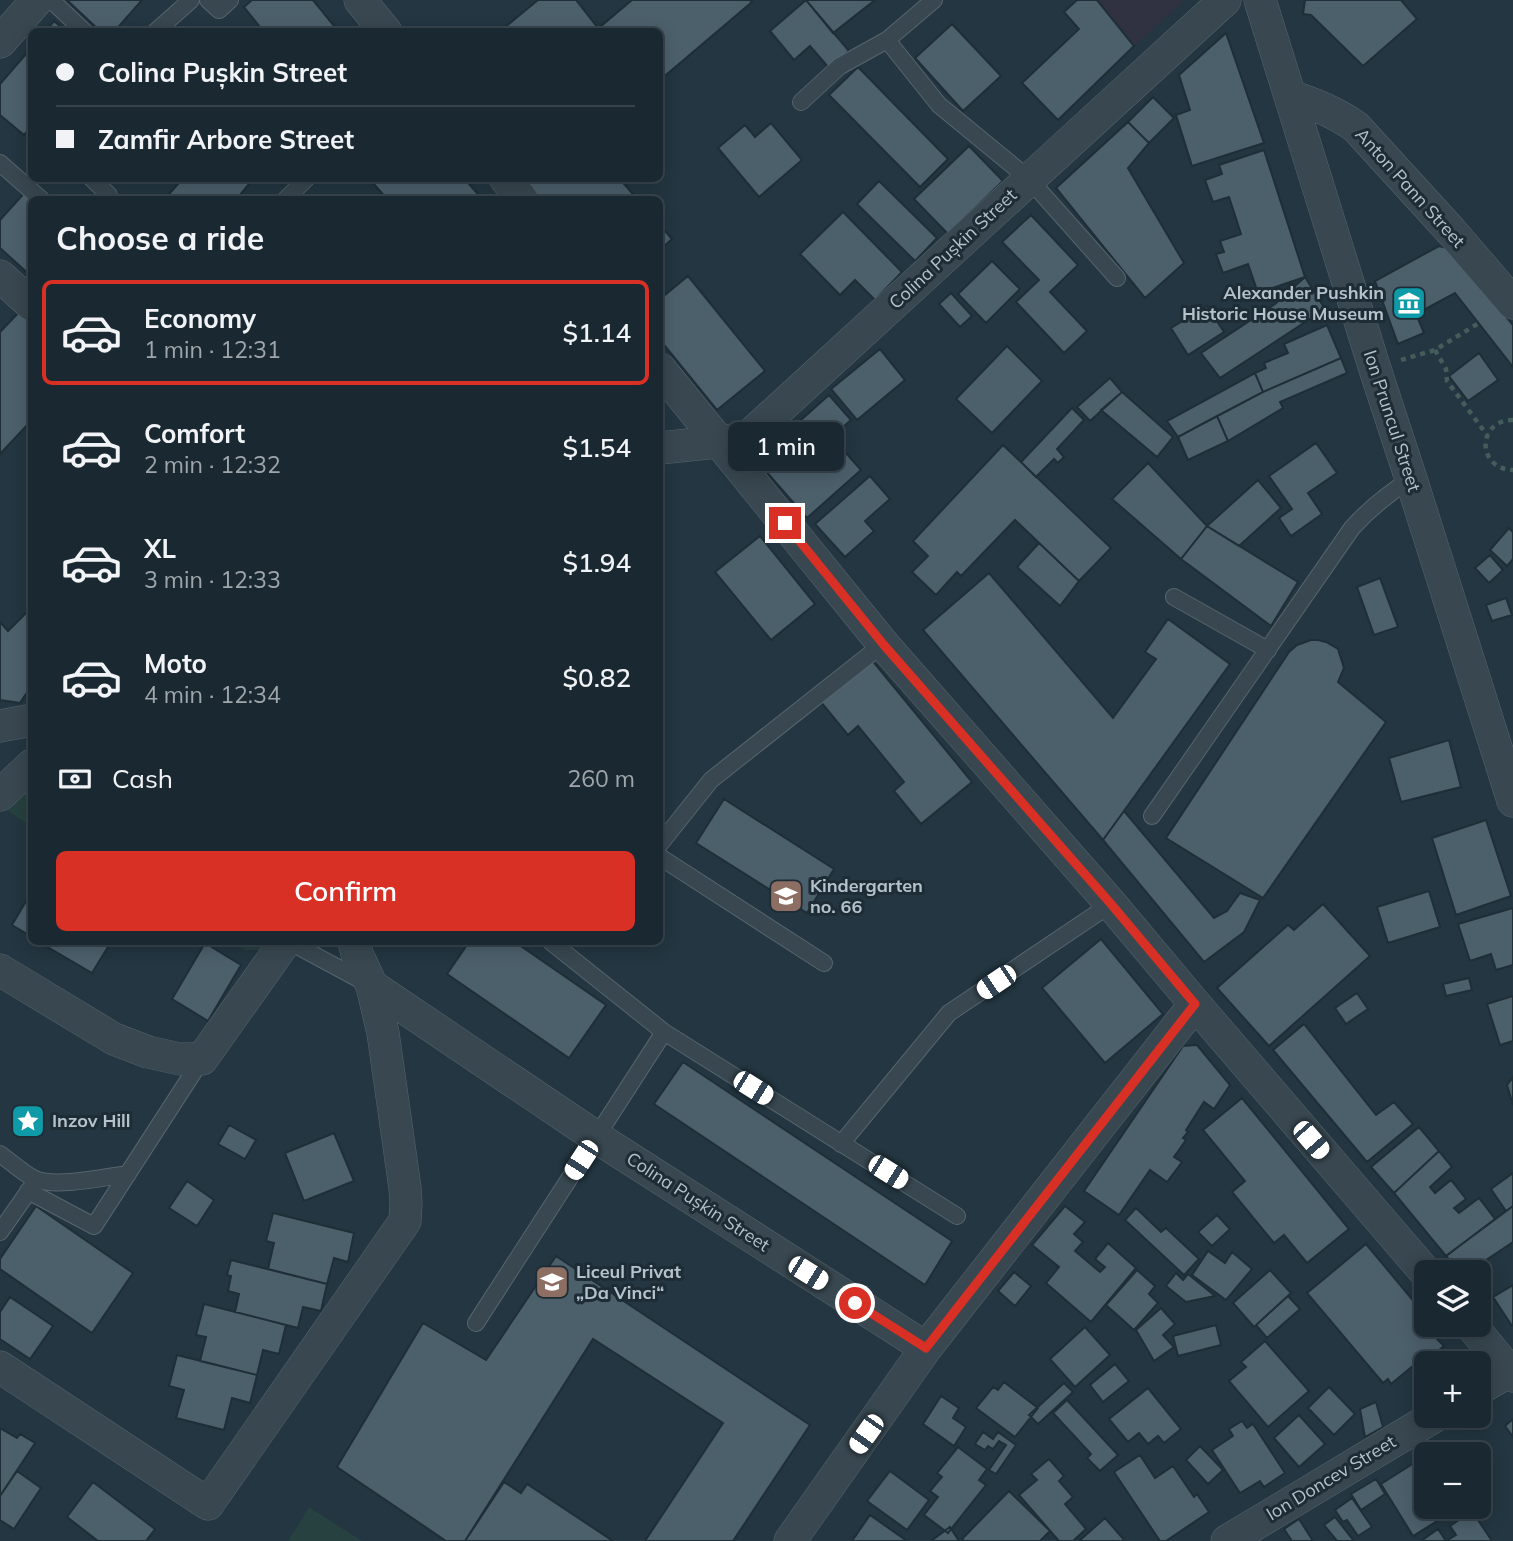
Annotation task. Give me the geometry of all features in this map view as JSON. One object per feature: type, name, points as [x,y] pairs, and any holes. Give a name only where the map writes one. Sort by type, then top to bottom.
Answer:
[{"type":"street","points":[[0,42],[37,0]]},
{"type":"street","points":[[360,0],[383,28]]},
{"type":"street","name":"Colina Pușkin Street","points":[[663,447],[746,439],[1225,0]]},
{"type":"street","name":"Ion Pruncul Street","points":[[1260,0],[1513,802]]},
{"type":"street","name":"Anton Pann Street","points":[[1290,96],[1320,106],[1356,127],[1513,303]]},
{"type":"street","points":[[508,182],[519,196]]},
{"type":"street","points":[[0,276],[28,301]]},
{"type":"street","points":[[663,373],[883,644],[1111,904],[1415,1260]]},
{"type":"street","points":[[0,726],[28,721]]},
{"type":"street","points":[[0,795],[28,769]]},
{"type":"street","points":[[0,970],[114,1039],[148,1052],[180,1059],[202,1059],[285,945]]},
{"type":"street","points":[[0,1367],[208,1504],[405,1221],[405,1188],[383,1033],[372,986],[355,945]]},
{"type":"street","name":"Colina Pușkin Street","points":[[372,986],[596,1137],[926,1348]]},
{"type":"street","points":[[790,1541],[926,1348],[1195,1004]]},
{"type":"street","points":[[1481,1337],[1512,1372],[1491,1383]]},
{"type":"street","name":"Ion Doncev Street","points":[[1227,1541],[1415,1428]]},
{"type":"lane","points":[[51,0],[81,28]]},
{"type":"lane","points":[[160,28],[191,0]]},
{"type":"lane","points":[[208,0],[219,10],[230,0]]},
{"type":"lane","points":[[801,102],[840,66],[887,40],[934,0]]},
{"type":"lane","points":[[887,40],[939,104],[1029,179],[1117,278]]},
{"type":"lane","points":[[0,163],[37,196]]},
{"type":"lane","points":[[95,182],[109,195]]},
{"type":"lane","points":[[289,196],[303,182]]},
{"type":"lane","points":[[1152,816],[1352,527],[1387,494],[1412,479]]},
{"type":"lane","points":[[1174,597],[1268,650]]},
{"type":"lane","points":[[663,840],[710,780],[883,644]]},
{"type":"lane","points":[[663,859],[824,963]]},
{"type":"lane","points":[[841,1143],[950,1013],[1111,904]]},
{"type":"lane","points":[[293,945],[372,986]]},
{"type":"lane","points":[[555,945],[664,1032],[957,1216]]},
{"type":"lane","points":[[476,1323],[664,1032]]},
{"type":"lane","points":[[0,1154],[32,1186],[94,1226],[202,1059]]},
{"type":"lane","points":[[0,1232],[32,1186],[128,1174]]},
{"type":"path","points":[[1394,362],[1435,350],[1479,323]]},
{"type":"path","points":[[1435,350],[1446,369],[1447,381],[1487,435]]},
{"type":"path","points":[[1513,420],[1499,422],[1487,435],[1485,443],[1489,458],[1495,465],[1513,470]]},
{"type":"shaded area","points":[[1097,0],[1185,0],[1134,46]]},
{"type":"green space","points":[[28,782],[28,825],[4,808]]},
{"type":"green space","points":[[237,945],[267,945],[263,950],[245,950]]},
{"type":"green space","points":[[309,1507],[362,1541],[288,1541]]},
{"type":"building","points":[[67,0],[142,0],[118,28],[97,28]]},
{"type":"building","points":[[252,0],[313,0],[336,28],[261,28],[244,7]]},
{"type":"building","points":[[538,0],[576,0],[598,28],[504,28]]},
{"type":"building","points":[[632,0],[752,2],[663,77],[663,28],[600,27]]},
{"type":"building","points":[[806,0],[849,51],[829,68],[810,46],[794,60],[770,31]]},
{"type":"building","points":[[806,0],[875,0],[833,33]]},
{"type":"building","points":[[1077,0],[1097,0],[1134,46],[1058,120],[1022,83],[1079,29],[1064,12]]},
{"type":"building","points":[[1305,0],[1401,0],[1417,19],[1363,66],[1311,15],[1303,14]]},
{"type":"building","points":[[54,21],[62,28],[48,28]]},
{"type":"building","points":[[952,24],[1001,76],[963,111],[915,58]]},
{"type":"building","points":[[1226,33],[1264,143],[1192,166],[1176,115],[1190,110],[1179,75]]},
{"type":"building","points":[[28,52],[28,130],[24,135],[0,115],[0,84]]},
{"type":"building","points":[[858,67],[948,159],[920,187],[829,95]]},
{"type":"building","points":[[1153,97],[1174,118],[1149,143],[1128,122]]},
{"type":"building","points":[[1128,122],[1149,143],[1128,168],[1184,263],[1145,298],[1056,188]]},
{"type":"building","points":[[771,123],[802,160],[759,197],[718,148],[745,125],[755,137]]},
{"type":"building","points":[[969,146],[1003,181],[948,234],[914,199]]},
{"type":"building","points":[[1264,150],[1305,277],[1258,293],[1248,264],[1223,273],[1216,254],[1224,252],[1220,241],[1241,234],[1229,197],[1213,202],[1205,180],[1222,174],[1219,165]]},
{"type":"building","points":[[879,181],[937,238],[915,261],[857,204]]},
{"type":"building","points":[[180,182],[251,182],[239,196],[167,196]]},
{"type":"building","points":[[372,182],[467,182],[480,196],[384,196]]},
{"type":"building","points":[[526,182],[622,182],[635,196],[538,196]]},
{"type":"building","points":[[27,190],[30,196],[28,273],[0,248],[0,220]]},
{"type":"building","points":[[843,212],[902,272],[875,300],[855,280],[840,295],[800,254]]},
{"type":"building","points":[[1031,215],[1078,265],[1050,292],[1087,331],[1064,353],[1016,302],[1039,280],[1002,242]]},
{"type":"building","points":[[663,228],[672,239],[663,247]]},
{"type":"building","name":"Alexander Pushkin Historic House Museum","points":[[1439,246],[1450,249],[1513,325],[1513,367],[1455,293],[1416,314],[1424,333],[1398,344],[1375,281]]},
{"type":"building","points":[[992,261],[1020,289],[986,323],[958,294]]},
{"type":"building","points":[[688,276],[765,371],[717,410],[663,344],[663,297]]},
{"type":"building","points":[[1305,277],[1325,309],[1220,378],[1201,353],[1275,304]]},
{"type":"building","points":[[951,293],[972,316],[960,327],[939,304]]},
{"type":"building","points":[[1207,306],[1224,332],[1188,355],[1171,328]]},
{"type":"building","points":[[23,308],[28,312],[28,424],[0,454],[0,332]]},
{"type":"building","points":[[1327,325],[1341,358],[1263,392],[1255,373],[1266,368],[1264,363],[1288,353],[1284,344]]},
{"type":"building","points":[[1007,346],[1042,381],[992,433],[956,399]]},
{"type":"building","points":[[880,349],[905,380],[857,420],[831,389]]},
{"type":"building","points":[[1479,353],[1498,380],[1468,401],[1449,376]]},
{"type":"building","points":[[1341,358],[1347,373],[1280,402],[1283,408],[1228,441],[1217,416],[1263,392]]},
{"type":"building","points":[[1255,373],[1263,392],[1178,437],[1167,421]]},
{"type":"building","points":[[1110,378],[1122,392],[1090,421],[1077,407]]},
{"type":"building","points":[[1122,392],[1173,437],[1157,457],[1101,410]]},
{"type":"building","points":[[829,395],[851,420],[832,437],[861,470],[807,518],[756,460]]},
{"type":"building","points":[[1072,408],[1084,420],[1057,449],[1064,457],[1058,463],[1054,459],[1036,477],[1021,462]]},
{"type":"building","points":[[1217,416],[1228,441],[1188,460],[1178,437]]},
{"type":"building","points":[[1316,443],[1337,473],[1308,493],[1322,514],[1291,536],[1279,518],[1292,509],[1269,476]]},
{"type":"building","points":[[1003,445],[1111,548],[1079,581],[1015,520],[961,576],[957,572],[936,595],[912,572],[928,556],[913,541]]},
{"type":"building","points":[[1148,463],[1207,526],[1181,559],[1112,499]]},
{"type":"building","points":[[870,476],[890,499],[865,521],[874,531],[845,557],[815,524]]},
{"type":"building","points":[[1258,480],[1281,508],[1239,546],[1207,526]]},
{"type":"building","points":[[1207,526],[1298,582],[1271,626],[1181,559]]},
{"type":"building","points":[[1509,528],[1513,532],[1513,559],[1507,566],[1490,550]]},
{"type":"building","points":[[760,536],[815,604],[771,640],[715,572]]},
{"type":"building","points":[[1039,543],[1079,581],[1060,606],[1017,567]]},
{"type":"building","points":[[1490,555],[1503,570],[1489,583],[1475,568]]},
{"type":"building","points":[[989,573],[1113,718],[1156,659],[1145,652],[1168,619],[1230,664],[1103,840],[923,630]]},
{"type":"building","points":[[1380,578],[1398,627],[1374,635],[1357,587]]},
{"type":"building","points":[[1506,598],[1512,615],[1492,621],[1486,605]]},
{"type":"building","points":[[28,611],[28,694],[20,703],[0,700],[0,622],[8,631]]},
{"type":"building","points":[[1311,640],[1326,642],[1338,649],[1344,668],[1338,682],[1386,722],[1263,898],[1166,838],[1289,652],[1297,645]]},
{"type":"building","points":[[871,659],[972,782],[921,824],[894,791],[904,782],[858,726],[848,735],[820,701]]},
{"type":"building","points":[[1449,740],[1461,787],[1401,802],[1389,758]]},
{"type":"building","points":[[724,799],[834,869],[807,913],[696,843]]},
{"type":"building","points":[[1124,811],[1214,918],[1227,911],[1240,893],[1260,900],[1244,932],[1204,962],[1103,840]]},
{"type":"building","points":[[1486,820],[1511,896],[1456,915],[1432,838]]},
{"type":"building","points":[[1429,891],[1440,927],[1388,943],[1377,907]]},
{"type":"building","points":[[28,898],[28,935],[12,925]]},
{"type":"building","points":[[1323,904],[1370,956],[1269,1046],[1217,988],[1288,925],[1294,930]]},
{"type":"building","points":[[1513,908],[1513,965],[1496,970],[1491,954],[1470,961],[1458,924]]},
{"type":"building","points":[[1101,939],[1163,1014],[1105,1063],[1042,988]]},
{"type":"building","points":[[44,945],[109,945],[92,973]]},
{"type":"building","points":[[204,945],[208,945],[241,965],[208,1021],[172,999]]},
{"type":"building","points":[[467,945],[519,945],[606,1005],[569,1058],[447,974]]},
{"type":"building","points":[[1469,978],[1472,990],[1446,996],[1443,984]]},
{"type":"building","points":[[1357,993],[1368,1009],[1346,1024],[1335,1008]]},
{"type":"building","points":[[1513,996],[1513,1041],[1500,1045],[1487,1004]]},
{"type":"building","points":[[1304,1024],[1376,1115],[1394,1102],[1413,1124],[1367,1162],[1273,1050]]},
{"type":"building","points":[[1197,1045],[1230,1085],[1214,1109],[1204,1102],[1186,1130],[1188,1132],[1183,1138],[1186,1140],[1174,1157],[1182,1162],[1167,1182],[1150,1170],[1119,1215],[1084,1191],[1183,1046]]},
{"type":"building","points":[[683,1062],[952,1241],[925,1285],[654,1104]]},
{"type":"building","points":[[1513,1077],[1513,1105],[1507,1085]]},
{"type":"building","points":[[1242,1098],[1349,1229],[1307,1263],[1284,1235],[1274,1243],[1232,1192],[1245,1181],[1203,1130]]},
{"type":"building","points":[[229,1125],[256,1140],[245,1159],[218,1144]]},
{"type":"building","points":[[1419,1127],[1439,1151],[1394,1193],[1371,1167]]},
{"type":"building","points":[[334,1133],[354,1181],[304,1201],[285,1153]]},
{"type":"building","points":[[1439,1151],[1452,1167],[1430,1187],[1435,1193],[1451,1180],[1466,1199],[1454,1208],[1459,1213],[1479,1198],[1495,1219],[1446,1256],[1394,1193]]},
{"type":"building","points":[[1513,1173],[1513,1206],[1506,1211],[1491,1189]]},
{"type":"building","points":[[187,1181],[214,1200],[197,1226],[169,1208]]},
{"type":"building","points":[[36,1206],[133,1273],[92,1333],[0,1269],[0,1259]]},
{"type":"building","points":[[1065,1206],[1085,1222],[1074,1234],[1083,1242],[1075,1251],[1100,1272],[1105,1267],[1095,1259],[1108,1243],[1136,1268],[1091,1322],[1046,1283],[1059,1267],[1032,1245]]},
{"type":"building","points":[[1513,1206],[1513,1242],[1486,1260],[1450,1260],[1446,1256]]},
{"type":"building","points":[[1136,1208],[1161,1232],[1166,1228],[1199,1259],[1184,1275],[1125,1220]]},
{"type":"building","points":[[273,1213],[354,1233],[348,1262],[334,1258],[327,1284],[268,1269],[274,1243],[266,1241]]},
{"type":"building","points":[[1217,1215],[1230,1229],[1212,1246],[1198,1232]]},
{"type":"building","points":[[1366,1244],[1414,1302],[1414,1337],[1438,1337],[1444,1346],[1438,1351],[1414,1351],[1414,1365],[1391,1384],[1388,1379],[1383,1383],[1307,1293]]},
{"type":"building","points":[[1208,1251],[1225,1263],[1232,1252],[1252,1269],[1226,1300],[1192,1275]]},
{"type":"building","points":[[556,1256],[810,1425],[733,1541],[645,1541],[723,1423],[593,1339],[465,1541],[446,1541],[337,1467],[423,1323],[486,1360]]},
{"type":"building","points":[[231,1260],[327,1284],[321,1311],[303,1307],[298,1328],[235,1312],[239,1294],[228,1291],[231,1276],[227,1275]]},
{"type":"building","points":[[1137,1270],[1155,1286],[1149,1294],[1158,1303],[1134,1330],[1106,1305]]},
{"type":"building","points":[[1270,1270],[1291,1293],[1254,1327],[1233,1303]]},
{"type":"building","points":[[1014,1272],[1031,1286],[1015,1306],[998,1291]]},
{"type":"building","points":[[1176,1273],[1183,1280],[1188,1274],[1215,1296],[1186,1302],[1166,1286]]},
{"type":"building","points":[[1513,1285],[1513,1326],[1512,1326],[1493,1297]]},
{"type":"building","points":[[1288,1296],[1300,1309],[1267,1338],[1256,1325]]},
{"type":"building","points":[[10,1297],[53,1326],[30,1359],[0,1339],[0,1312]]},
{"type":"building","points":[[204,1304],[286,1325],[279,1354],[263,1350],[257,1375],[200,1361],[206,1337],[196,1335]]},
{"type":"building","points":[[1161,1308],[1175,1324],[1163,1335],[1174,1347],[1154,1361],[1136,1330]]},
{"type":"building","points":[[1216,1325],[1221,1345],[1178,1356],[1173,1336]]},
{"type":"building","points":[[1085,1327],[1110,1355],[1075,1387],[1050,1359]]},
{"type":"building","points":[[1265,1341],[1309,1391],[1268,1427],[1229,1381],[1246,1367],[1241,1362]]},
{"type":"building","points":[[177,1355],[257,1375],[250,1403],[232,1398],[224,1430],[176,1418],[184,1390],[169,1386]]},
{"type":"building","points":[[1115,1364],[1129,1381],[1103,1402],[1090,1385]]},
{"type":"building","points":[[1004,1382],[1038,1408],[1015,1437],[976,1408],[993,1387],[998,1390]]},
{"type":"building","points":[[1064,1383],[1073,1392],[1038,1424],[1029,1415]]},
{"type":"building","points":[[1329,1387],[1355,1414],[1334,1435],[1308,1408]]},
{"type":"building","points":[[1148,1388],[1181,1429],[1164,1443],[1158,1436],[1148,1444],[1139,1433],[1128,1442],[1109,1419]]},
{"type":"building","points":[[941,1396],[959,1408],[953,1418],[966,1427],[954,1446],[923,1424]]},
{"type":"building","points":[[1067,1400],[1118,1455],[1100,1471],[1087,1458],[1091,1454],[1053,1413]]},
{"type":"building","points":[[1376,1402],[1383,1427],[1365,1437],[1360,1409]]},
{"type":"building","points":[[1299,1415],[1325,1444],[1299,1467],[1274,1438]]},
{"type":"building","points":[[1513,1419],[1513,1437],[1505,1426]]},
{"type":"building","points":[[1242,1421],[1247,1428],[1253,1424],[1285,1473],[1264,1487],[1260,1481],[1240,1493],[1212,1450],[1233,1436],[1229,1429]]},
{"type":"building","points":[[0,1428],[17,1438],[20,1434],[35,1443],[0,1496]]},
{"type":"building","points":[[983,1432],[993,1439],[998,1432],[1016,1445],[996,1474],[989,1470],[1006,1445],[999,1441],[993,1449],[988,1446],[985,1450],[975,1444]]},
{"type":"building","points":[[1200,1446],[1223,1470],[1208,1484],[1186,1460]]},
{"type":"building","points":[[958,1447],[987,1469],[979,1480],[986,1485],[948,1533],[924,1515],[938,1497],[930,1491],[942,1477],[937,1473]]},
{"type":"building","points":[[1140,1455],[1155,1478],[1173,1466],[1194,1497],[1197,1494],[1209,1512],[1166,1541],[1160,1541],[1114,1472]]},
{"type":"building","points":[[1049,1459],[1064,1476],[1059,1481],[1073,1497],[1065,1504],[1086,1529],[1073,1541],[1059,1541],[1019,1495],[1037,1480],[1031,1474]]},
{"type":"building","points":[[1414,1463],[1414,1519],[1441,1519],[1413,1536],[1381,1484]]},
{"type":"building","points":[[17,1471],[41,1488],[14,1529],[0,1520],[0,1496]]},
{"type":"building","points":[[890,1471],[929,1500],[907,1530],[867,1501]]},
{"type":"building","points":[[1376,1479],[1385,1494],[1361,1510],[1351,1494]]},
{"type":"building","points":[[93,1482],[155,1529],[146,1541],[98,1541],[67,1517]]},
{"type":"building","points":[[504,1482],[521,1493],[527,1484],[613,1541],[465,1541]]},
{"type":"building","points":[[1009,1491],[1050,1531],[1040,1541],[964,1541],[962,1539]]},
{"type":"building","points":[[1352,1498],[1372,1527],[1358,1536],[1347,1520],[1343,1522],[1335,1510]]},
{"type":"building","points":[[870,1515],[907,1541],[852,1541]]},
{"type":"building","points":[[1335,1517],[1354,1541],[1337,1541],[1324,1525]]},
{"type":"building","points":[[1105,1518],[1125,1541],[1079,1541]]},
{"type":"building","points":[[1299,1519],[1313,1541],[1292,1541],[1284,1529]]},
{"type":"building","points":[[1460,1519],[1477,1519],[1492,1541],[1446,1541],[1456,1535],[1450,1526]]},
{"type":"building","points":[[950,1527],[959,1541],[931,1541]]},
{"type":"building","points":[[1438,1529],[1446,1541],[1421,1541]]},
{"type":"place","name":"Alexander Pushkin Historic House Museum","points":[[1409,303]]},
{"type":"place","name":"Kindergarten no. 66","points":[[786,896]]},
{"type":"place","name":"Inzov Hill","points":[[28,1121]]},
{"type":"place","name":"Liceul Privat „Da Vinci“","points":[[552,1282]]},
{"type":"route","points":[[785,523],[883,644],[1195,1004],[926,1348],[855,1303]]}]
